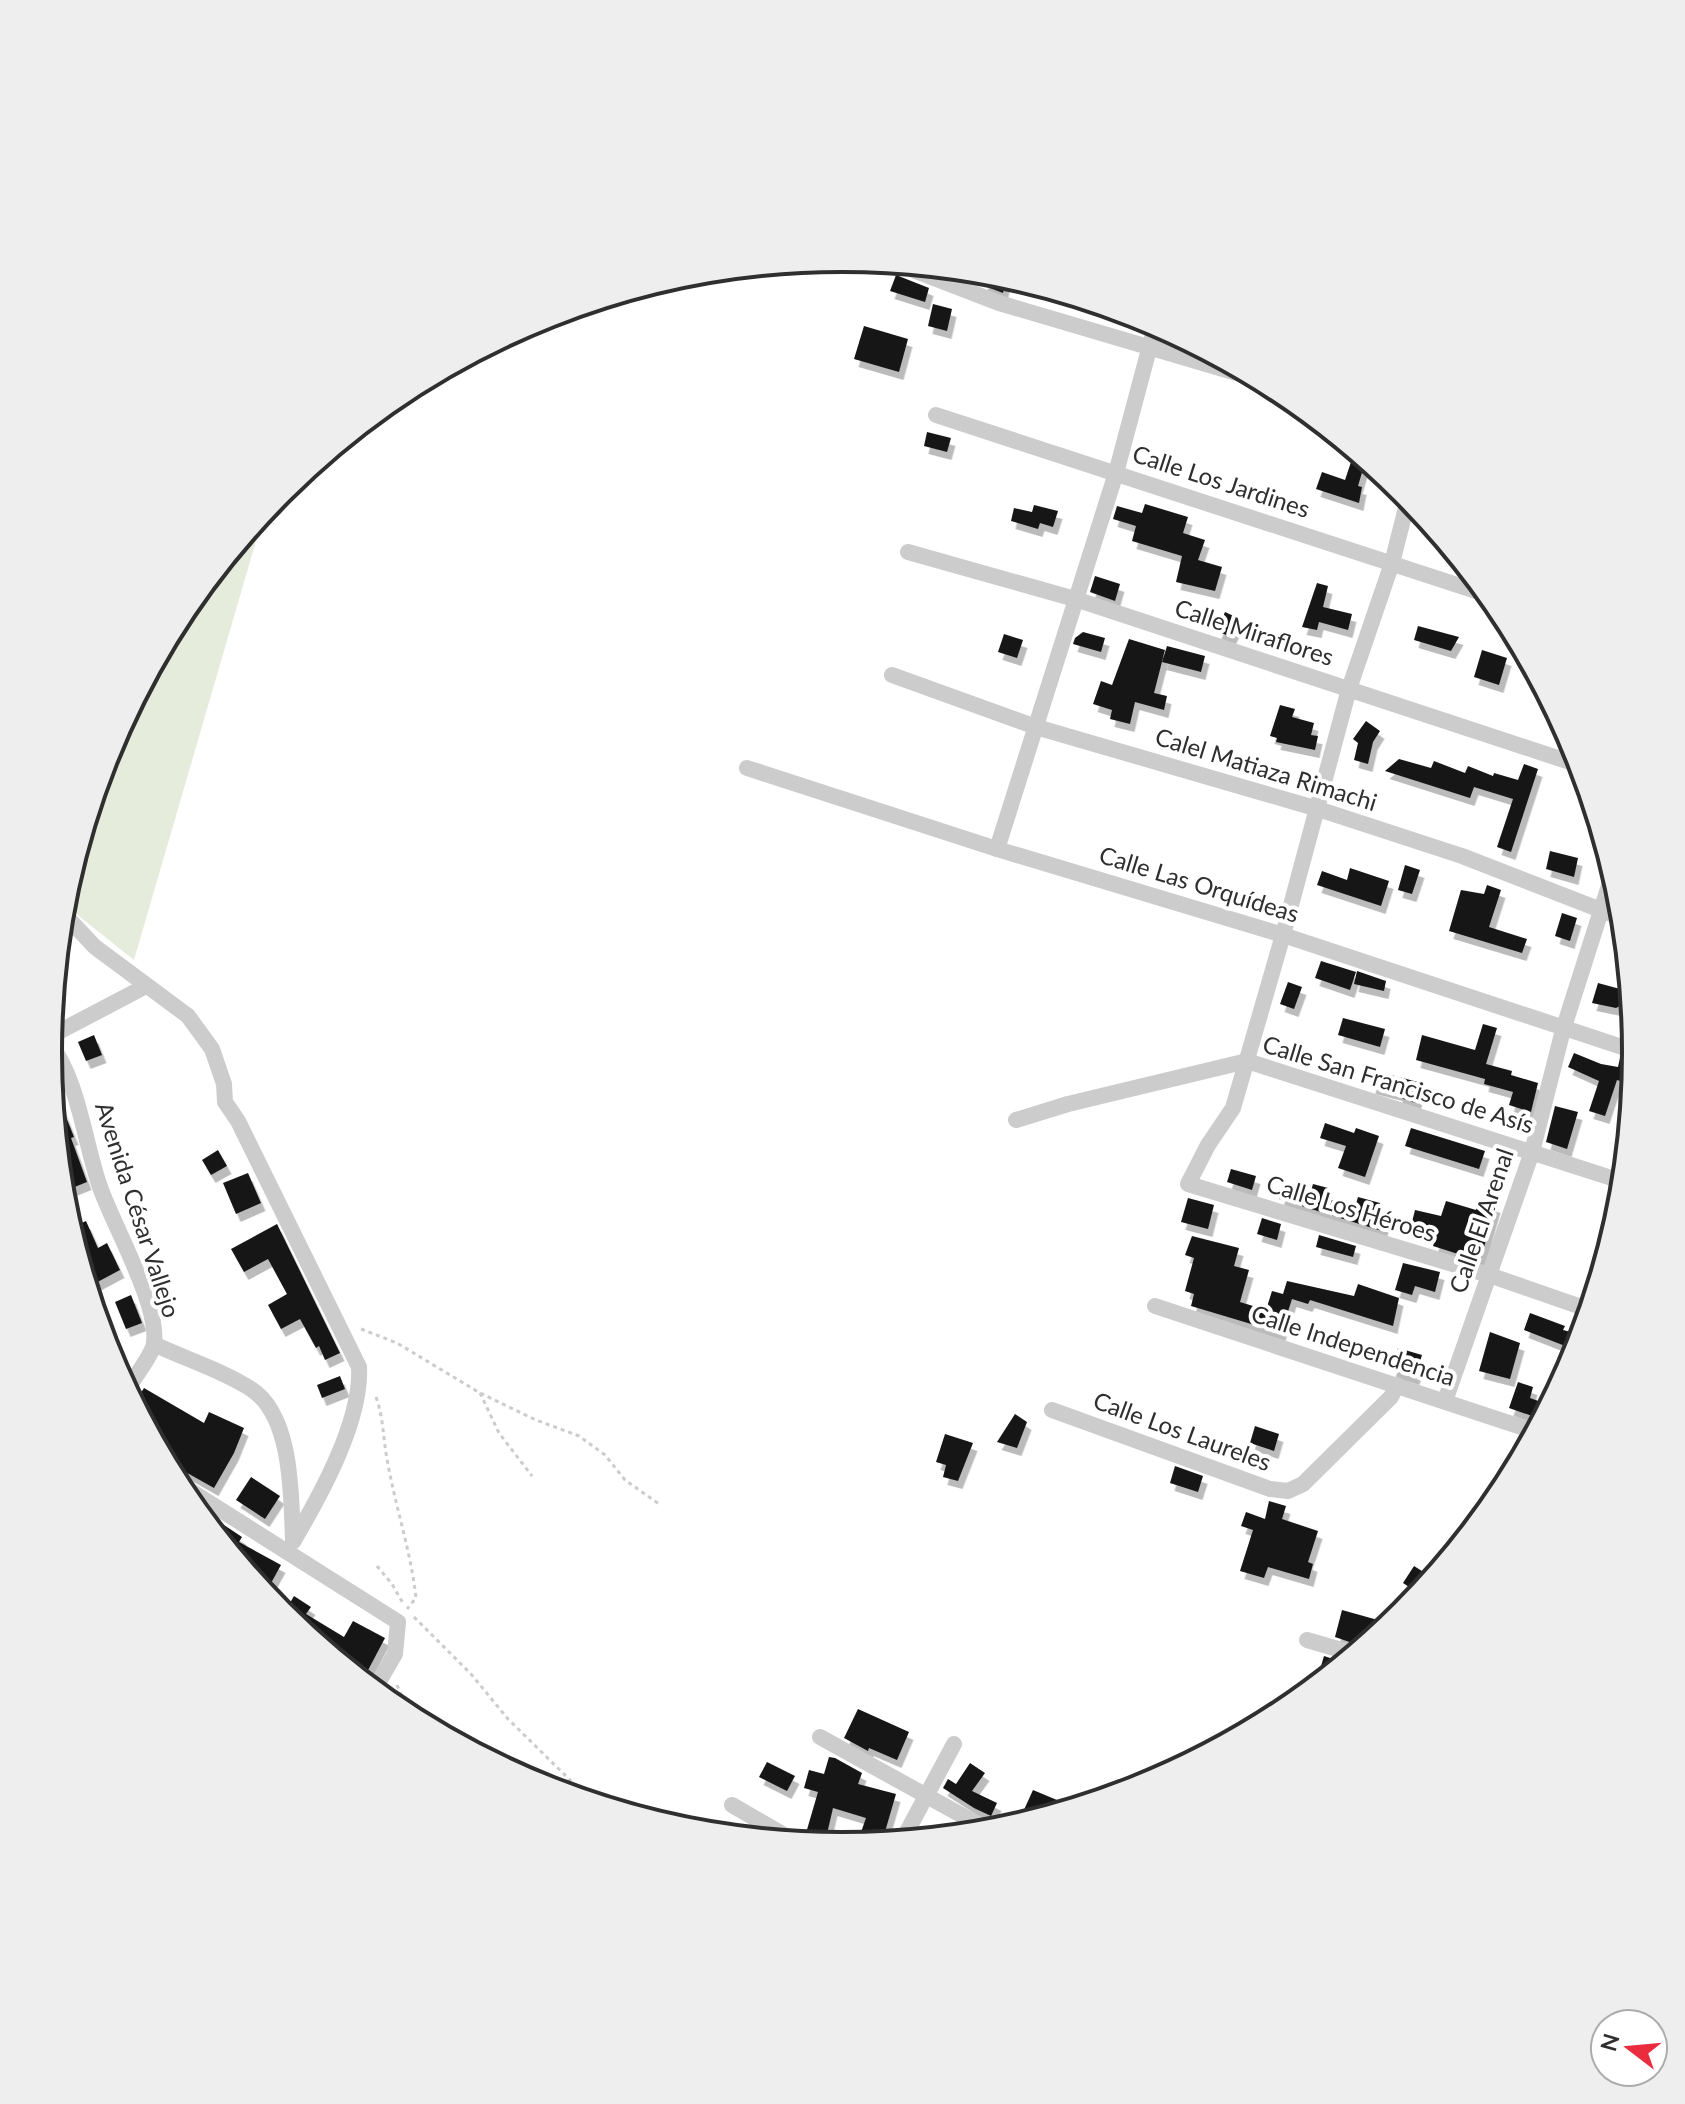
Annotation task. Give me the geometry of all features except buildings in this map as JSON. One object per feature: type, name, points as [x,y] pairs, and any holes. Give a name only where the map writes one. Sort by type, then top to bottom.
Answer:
[{"type":"street","points":[[930,277],[999,303],[1218,368]]},
{"type":"street","points":[[997,849],[1116,473],[1152,336]]},
{"type":"street","name":"Calle Los Jardines","points":[[936,415],[1471,589]]},
{"type":"street","points":[[1247,1061],[1349,689],[1392,563],[1405,512]]},
{"type":"street","name":"Calle Miraflores","points":[[908,552],[1075,599],[1567,761]]},
{"type":"street","name":"Calel Matiaza Rimachi","points":[[892,675],[1036,727],[1318,809],[1532,881],[1610,915]]},
{"type":"street","name":"Calle Las Orquídeas","points":[[747,768],[997,849],[1283,935],[1623,1048]]},
{"type":"street","name":"Calle El Arenal","points":[[1445,1401],[1532,1152],[1563,1030],[1606,892]]},
{"type":"street","points":[[73,925],[95,947],[188,1016],[212,1049],[224,1084],[225,1102],[238,1121],[359,1367],[360,1384],[352,1416],[333,1465],[291,1548]]},
{"type":"street","points":[[63,1032],[146,986]]},
{"type":"street","name":"Calle San Francisco de Asís","points":[[1016,1120],[1068,1104],[1247,1061],[1612,1178]]},
{"type":"street","name":"Calle Los Héroes","points":[[1247,1061],[1233,1108],[1208,1145],[1188,1184],[1489,1275],[1581,1307]]},
{"type":"street","name":"Avenida César Vallejo","points":[[63,1066],[100,1186],[145,1295],[154,1344],[134,1379]]},
{"type":"street","name":"Calle Independencia","points":[[1155,1306],[1526,1428]]},
{"type":"street","points":[[154,1344],[253,1390],[272,1411],[285,1450],[291,1491],[291,1548]]},
{"type":"street","name":"Calle Los Laureles","points":[[1052,1410],[1270,1489],[1288,1491],[1303,1484],[1391,1397],[1397,1385]]},
{"type":"street","points":[[201,1496],[291,1548],[398,1622],[395,1654],[380,1680]]},
{"type":"street","points":[[1307,1640],[1343,1650]]},
{"type":"street","points":[[820,1737],[973,1821]]},
{"type":"street","points":[[908,1830],[954,1744]]},
{"type":"street","points":[[732,1805],[774,1829]]},
{"type":"path","points":[[335,1318],[397,1343],[480,1393],[536,1420],[579,1436],[605,1455],[625,1480],[659,1504]]},
{"type":"path","points":[[374,1393],[383,1416],[388,1464],[412,1561],[416,1598],[407,1610]]},
{"type":"path","points":[[480,1393],[499,1433],[532,1476]]},
{"type":"path","points":[[377,1566],[407,1610],[471,1674],[508,1719],[571,1781]]},
{"type":"path","points":[[395,1654],[393,1677],[401,1695]]},
{"type":"green space","points":[[258,535],[134,960],[75,911],[77,900],[103,801],[142,707],[194,618]]}]
